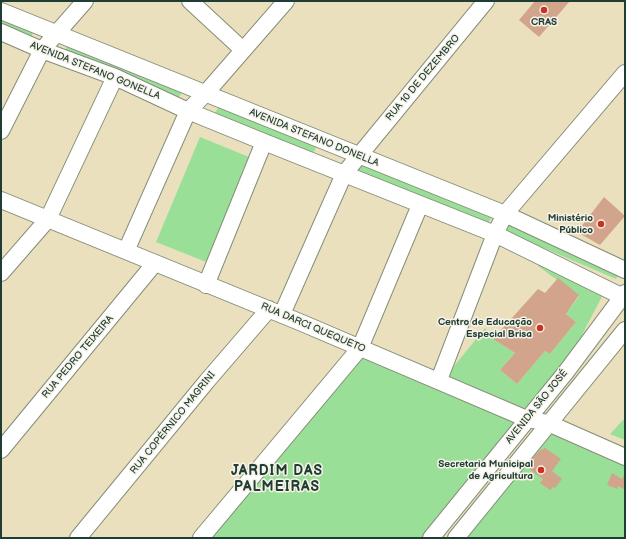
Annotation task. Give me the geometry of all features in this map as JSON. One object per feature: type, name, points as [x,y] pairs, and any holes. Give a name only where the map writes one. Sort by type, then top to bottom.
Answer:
[{"type":"street","points":[[1,131],[42,50],[58,34],[85,1]]},
{"type":"street","points":[[190,1],[243,50]]},
{"type":"street","points":[[126,251],[188,111],[205,94],[286,1]]},
{"type":"street","name":"RUA 10 DE DEZEMBRO","points":[[344,174],[486,1]]},
{"type":"street","name":"AVENIDA STEFANO DONELLA","points":[[1,11],[505,214],[625,270]]},
{"type":"street","name":"AVENIDA STEFANO GONELLA","points":[[1,32],[42,50],[115,77],[188,111]]},
{"type":"street","points":[[440,380],[495,234],[505,214],[625,73]]},
{"type":"street","points":[[1,273],[48,219],[115,77]]},
{"type":"street","points":[[188,111],[495,234],[624,296]]},
{"type":"street","points":[[206,285],[264,142]]},
{"type":"street","name":"RUA COPÉRNICO MAGRINI","points":[[78,538],[207,381],[275,312],[344,174]]},
{"type":"street","name":"RUA DARCI QUEQUETO","points":[[1,200],[440,380],[527,419],[548,423],[625,457]]},
{"type":"street","points":[[201,538],[360,348],[420,205]]},
{"type":"street","name":"RUA PEDRO TEIXEIRA","points":[[1,450],[155,264]]},
{"type":"street","name":"AVENIDA SÃO JOSÉ","points":[[432,538],[566,372],[624,296]]},
{"type":"street","name":"AVENIDA SÃO JOSÉ","points":[[456,538],[625,330]]},
{"type":"green space","points":[[1,16],[34,30],[30,40],[1,28]]},
{"type":"green space","points":[[68,43],[183,91],[177,100],[64,53]]},
{"type":"green space","points":[[219,106],[316,147],[313,154],[215,113]]},
{"type":"green space","points":[[200,137],[249,157],[206,262],[156,242]]},
{"type":"green space","points":[[360,164],[491,218],[486,227],[356,173]]},
{"type":"green space","points":[[507,222],[622,270],[616,279],[504,231]]},
{"type":"green space","points":[[542,261],[605,291],[585,329],[566,372],[431,538],[201,538],[360,348],[442,381],[485,328],[493,339],[515,353],[500,370],[517,384],[545,351],[550,354],[576,322],[566,314],[579,296],[538,266]]},
{"type":"green space","points":[[625,418],[625,440],[610,434]]},
{"type":"green space","points":[[548,423],[625,455],[625,538],[456,538]]},
{"type":"building","name":"CRAS","points":[[535,1],[570,1],[539,37],[519,20]]},
{"type":"building","name":"Ministério Público","points":[[604,197],[625,216],[600,245],[577,232]]},
{"type":"building","points":[[558,278],[579,295],[566,314],[576,322],[550,354],[545,351],[517,384],[500,370],[515,353],[493,339],[538,289],[545,293]]},
{"type":"building","name":"Secretaria Municipal de Agricultura","points":[[545,448],[561,459],[552,471],[562,479],[555,488],[553,487],[550,490],[540,483],[543,479],[528,468],[533,462],[531,460],[539,451]]},
{"type":"building","points":[[612,473],[622,479],[625,473],[624,489],[618,486],[617,489],[607,485]]},
{"type":"place","name":"CRAS","points":[[544,10]]},
{"type":"place","name":"Ministério Público","points":[[601,224]]},
{"type":"place","name":"Centro de Educação Especial Brisa","points":[[540,328]]},
{"type":"place","name":"Secretaria Municipal de Agricultura","points":[[541,470]]},
{"type":"district","name":"JARDIM DAS PALMEIRAS","points":[[277,480]]}]
